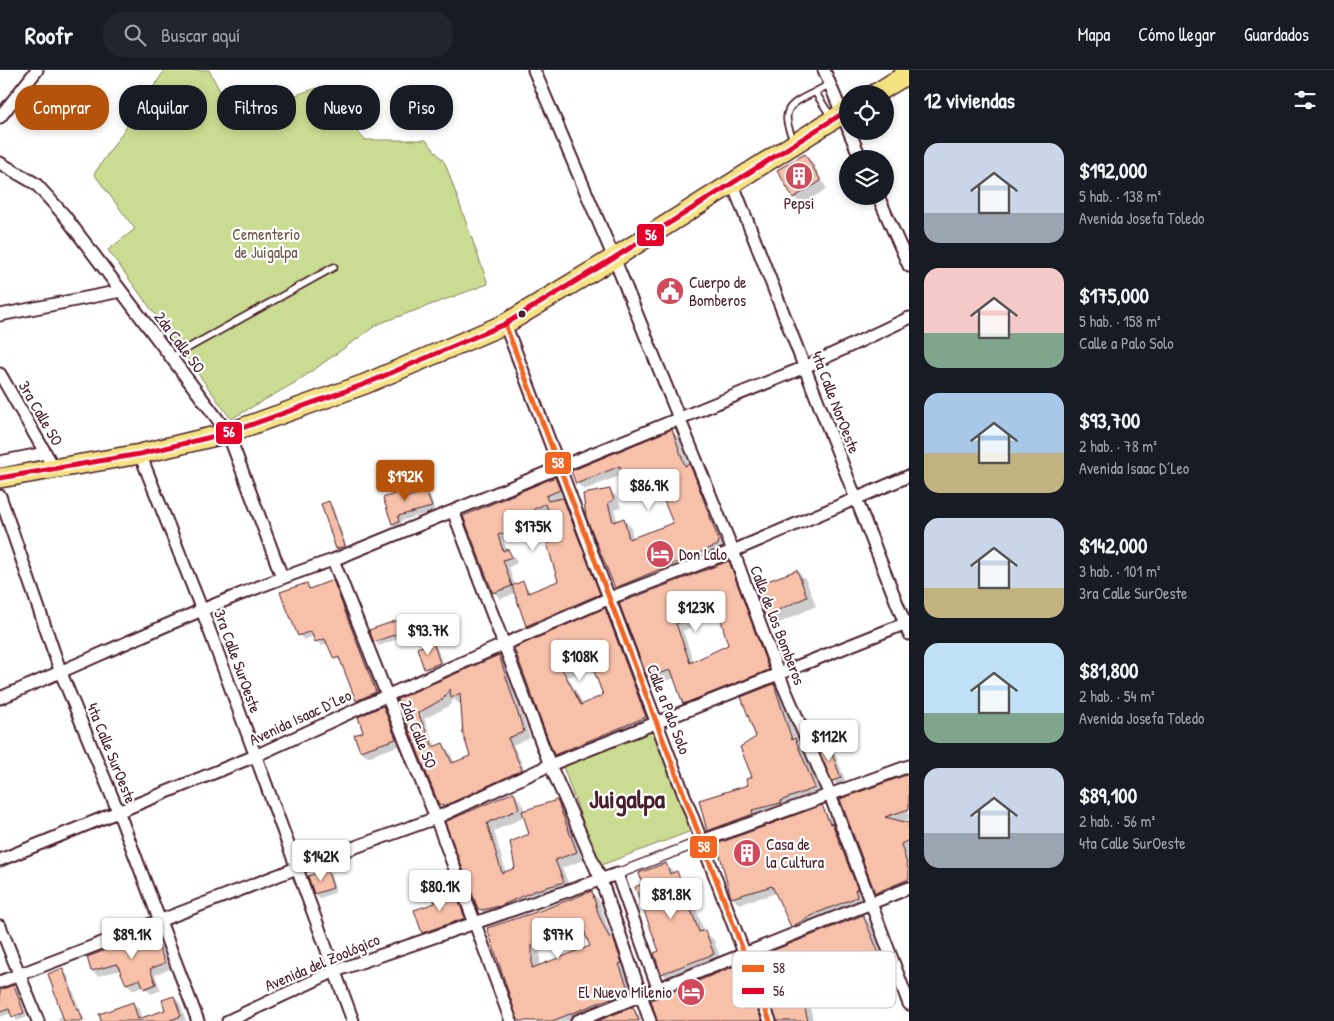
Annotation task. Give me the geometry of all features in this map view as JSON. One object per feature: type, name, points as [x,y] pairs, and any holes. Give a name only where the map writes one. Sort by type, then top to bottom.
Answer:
[{"type":"highway","points":[[890,85],[909,73]]},
{"type":"highway","points":[[0,478],[50,461],[140,454],[228,433],[365,384],[506,324],[795,143],[839,122]]},
{"type":"street","points":[[0,116],[36,70]]},
{"type":"street","name":"Calle de los Bomberos","points":[[534,70],[614,258],[677,418],[733,551],[778,673],[830,795],[888,951]]},
{"type":"street","points":[[824,70],[839,107]]},
{"type":"street","name":"2da Calle SO","points":[[0,163],[36,184],[64,215],[228,433],[282,577]]},
{"type":"street","name":"4ta Calle NorOeste","points":[[732,182],[908,627]]},
{"type":"street","points":[[882,205],[909,266]]},
{"type":"street","points":[[0,315],[121,291]]},
{"type":"street","points":[[0,698],[282,577],[333,560],[805,367],[909,318]]},
{"type":"street","name":"Calle a Palo Solo","points":[[506,324],[743,951]]},
{"type":"street","name":"3ra Calle SO","points":[[0,374],[50,461]]},
{"type":"street","name":"3ra Calle SurOeste","points":[[140,454],[202,610],[353,1021]]},
{"type":"street","points":[[0,462],[50,461]]},
{"type":"street","name":"Avenida Isaac D´Leo","points":[[0,860],[255,756],[386,696],[610,598],[733,551],[909,476]]},
{"type":"street","name":"4ta Calle SurOeste","points":[[0,496],[61,672],[118,811],[198,1021]]},
{"type":"street","points":[[453,511],[550,766],[601,880],[650,1021]]},
{"type":"street","name":"2da Calle SO","points":[[333,560],[436,818],[510,1021]]},
{"type":"street","points":[[0,982],[297,868],[436,818],[550,766],[778,673],[908,627]]},
{"type":"street","points":[[658,988],[617,874],[909,766]]},
{"type":"street","name":"Avenida del Zoológico","points":[[228,1021],[335,971],[617,874]]},
{"type":"street","points":[[752,951],[909,888]]},
{"type":"street","points":[[0,926],[38,1021]]},
{"type":"street","points":[[577,1021],[732,959]]},
{"type":"street","name":"Calle de los Bomberos","points":[[896,971],[909,1004]]},
{"type":"street","name":"Calle a Palo Solo","points":[[765,1008],[770,1021]]},
{"type":"lane","points":[[795,143],[787,127],[788,108],[830,84]]},
{"type":"lane","points":[[815,92],[839,115]]},
{"type":"lane","points":[[172,357],[334,268]]},
{"type":"green space","name":"Cementerio de Juigalpa","points":[[165,70],[209,70],[217,85],[217,130],[296,130],[296,95],[306,92],[306,130],[356,130],[365,140],[426,140],[445,163],[488,284],[378,324],[298,381],[231,419],[108,250],[135,229],[94,174],[124,130],[207,130],[207,85],[155,85]]},
{"type":"green space","points":[[657,729],[694,830],[599,866],[562,764]]},
{"type":"building","name":"Pepsi","points":[[805,154],[821,181],[793,198],[777,170]]},
{"type":"building","points":[[672,429],[685,466],[689,464],[694,474],[719,541],[718,545],[615,588],[586,517],[583,494],[610,489],[614,500],[608,503],[613,522],[624,518],[629,539],[673,523],[654,477],[631,494],[620,466],[576,484],[571,471]]},
{"type":"building","points":[[555,477],[560,490],[546,496],[548,501],[563,498],[600,594],[526,626],[512,586],[493,593],[463,516]],"holes":[[[545,504],[559,530],[560,537],[547,544],[558,581],[528,593],[523,581],[512,586],[503,560],[512,557],[508,549],[503,551],[498,535],[507,532],[506,528],[522,521],[534,509]]]},
{"type":"building","points":[[401,479],[408,497],[426,491],[432,507],[398,516],[399,522],[392,524],[383,498],[394,494],[390,483]]},
{"type":"building","points":[[329,501],[345,546],[336,549],[321,504]]},
{"type":"building","points":[[729,561],[769,670],[683,704],[671,670],[647,677],[619,603]],"holes":[[[717,606],[728,645],[690,663],[676,624]]]},
{"type":"building","points":[[797,570],[807,597],[765,616],[754,586]]},
{"type":"building","points":[[333,580],[376,692],[356,701],[339,657],[334,659],[325,639],[315,642],[311,631],[298,636],[280,592],[307,583],[309,589]]},
{"type":"building","points":[[605,608],[646,717],[554,755],[514,648]],"holes":[[[590,660],[603,695],[581,705],[562,669]]]},
{"type":"building","points":[[401,619],[405,631],[374,642],[369,630]]},
{"type":"building","points":[[433,642],[440,663],[424,669],[417,648]]},
{"type":"building","points":[[499,655],[524,732],[508,738],[522,770],[444,806],[439,805],[397,699]],"holes":[[[450,689],[451,698],[460,693],[463,734],[470,756],[452,763],[443,743],[433,747],[418,713],[443,699]]]},
{"type":"building","points":[[774,684],[792,740],[795,738],[815,788],[780,801],[781,803],[752,810],[753,814],[707,831],[699,800],[748,785],[746,779],[752,777],[740,747],[756,737],[741,697]]},
{"type":"building","points":[[383,706],[396,739],[360,751],[354,735],[363,732],[358,717]]},
{"type":"building","points":[[828,743],[841,778],[832,781],[817,747]]},
{"type":"building","points":[[909,774],[909,809],[885,817],[909,823],[909,840],[901,844],[909,871],[909,879],[875,893],[840,799]]},
{"type":"building","points":[[514,792],[519,809],[487,823],[502,873],[515,868],[510,842],[529,834],[522,811],[557,800],[577,852],[555,860],[564,882],[534,891],[500,906],[482,910],[478,909],[445,822]]},
{"type":"building","points":[[822,805],[830,824],[832,823],[858,890],[855,889],[857,897],[817,913],[791,927],[772,886],[731,898],[717,844]]},
{"type":"building","points":[[666,863],[670,874],[677,871],[699,932],[705,930],[714,954],[661,974],[654,953],[659,951],[635,887],[642,884],[639,873]]},
{"type":"building","points":[[327,869],[333,888],[314,894],[308,876]]},
{"type":"building","points":[[454,889],[465,918],[422,933],[414,910],[435,903],[432,896]]},
{"type":"building","points":[[592,891],[599,916],[610,939],[613,938],[622,963],[619,964],[629,991],[552,1021],[518,1021],[487,928]],"holes":[[[581,924],[590,946],[532,968],[532,945]]]},
{"type":"building","points":[[863,915],[878,951],[772,951]]},
{"type":"building","points":[[153,933],[165,963],[150,969],[156,984],[144,989],[140,979],[126,984],[117,964],[91,971],[87,957]]},
{"type":"building","points":[[732,967],[732,1008],[757,1008],[762,1021],[657,1021],[651,1000]]},
{"type":"building","points":[[63,968],[77,1010],[79,1009],[83,1021],[64,1021],[48,974]]},
{"type":"building","points":[[14,985],[24,1013],[12,1017],[9,1009],[0,1012],[0,990]]},
{"type":"building","points":[[174,996],[181,1016],[168,1021],[101,1021],[99,1014],[133,1002],[138,1019],[165,1010],[162,1000]]},
{"type":"building","points":[[633,1007],[639,1021],[597,1021]]},
{"type":"building","points":[[772,1008],[805,1008],[808,1021],[777,1021]]},
{"type":"transit line","name":"56","points":[[0,478],[140,454],[228,433],[365,384],[505,324],[614,258],[839,116]]},
{"type":"transit line","name":"58","points":[[505,324],[743,951]]},
{"type":"transit line","name":"58","points":[[765,1008],[770,1021]]},
{"type":"place","name":"Pepsi","points":[[799,176]]},
{"type":"place","name":"Cuerpo de Bomberos","points":[[670,291]]},
{"type":"place","name":"Don Lalo","points":[[660,554]]},
{"type":"place","name":"Casa de la Cultura","points":[[747,853]]},
{"type":"place","name":"El Nuevo Milenio","points":[[691,992]]},
{"type":"district","name":"Juigalpa","points":[[627,799]]}]
